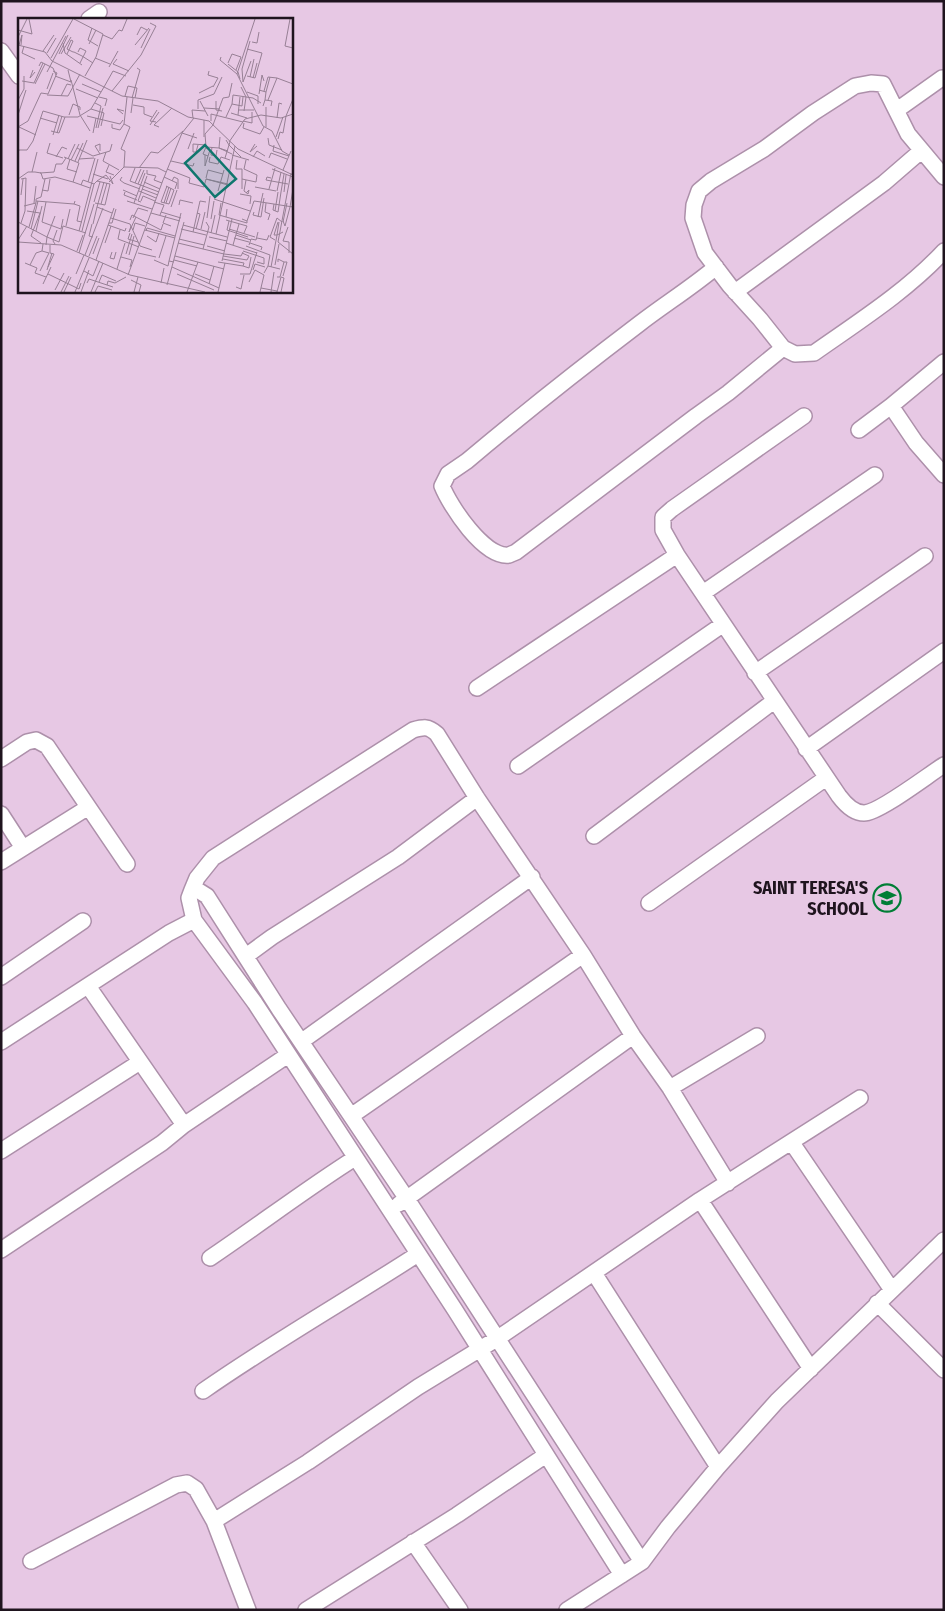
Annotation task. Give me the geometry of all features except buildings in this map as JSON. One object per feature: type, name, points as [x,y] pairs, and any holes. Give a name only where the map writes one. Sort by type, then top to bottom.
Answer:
[{"type":"street","points":[[1,51],[17,71]]},
{"type":"street","points":[[896,110],[943,78]]},
{"type":"street","points":[[944,178],[908,134],[883,84],[871,83],[855,86],[813,113],[764,149],[711,181],[699,191],[694,205],[693,218],[705,253],[735,292],[783,348],[795,354],[814,353],[904,288],[927,269],[944,250]]},
{"type":"street","points":[[735,292],[884,183],[921,151]]},
{"type":"street","points":[[716,267],[687,291],[655,312],[616,342],[448,474],[442,486],[447,499],[475,536],[494,551],[507,555],[516,552],[728,393],[783,348]]},
{"type":"street","points":[[858,430],[891,406],[944,362]]},
{"type":"street","points":[[891,406],[916,442],[943,474]]},
{"type":"street","points":[[804,416],[663,517],[663,530],[722,625],[826,778],[848,807],[863,813],[877,810],[944,765]]},
{"type":"street","points":[[703,593],[875,475]]},
{"type":"street","points":[[477,688],[677,555]]},
{"type":"street","points":[[755,673],[925,556]]},
{"type":"street","points":[[518,766],[722,625]]},
{"type":"street","points":[[806,749],[944,651]]},
{"type":"street","points":[[594,836],[774,701]]},
{"type":"street","points":[[622,1575],[479,1349],[255,1003],[194,920],[193,893],[203,870],[213,858],[414,730],[425,726],[437,734],[477,798],[532,877],[633,1036],[670,1088],[728,1183]]},
{"type":"street","points":[[1,759],[27,742],[36,740],[46,746],[127,864]]},
{"type":"street","points":[[649,903],[826,778]]},
{"type":"street","points":[[246,956],[272,937],[398,857],[477,798]]},
{"type":"street","points":[[1,862],[88,808]]},
{"type":"street","points":[[1,814],[23,848]]},
{"type":"street","points":[[302,1041],[532,877]]},
{"type":"street","points":[[193,893],[207,896],[279,1009],[498,1338],[642,1562]]},
{"type":"street","points":[[1,1042],[169,934],[194,920]]},
{"type":"street","points":[[1,977],[83,921]]},
{"type":"street","points":[[351,1116],[583,955]]},
{"type":"street","points":[[88,986],[184,1125]]},
{"type":"street","points":[[390,1211],[633,1036]]},
{"type":"street","points":[[670,1088],[757,1036]]},
{"type":"street","points":[[1,1250],[162,1144],[184,1125],[288,1055]]},
{"type":"street","points":[[1,1151],[140,1062]]},
{"type":"street","points":[[214,1522],[308,1462],[418,1387],[498,1338],[700,1200],[860,1098]]},
{"type":"street","points":[[792,1143],[892,1290]]},
{"type":"street","points":[[210,1258],[279,1211],[317,1182],[355,1158]]},
{"type":"street","points":[[700,1200],[811,1369]]},
{"type":"street","points":[[567,1610],[642,1562],[668,1527],[718,1467],[777,1401],[944,1240]]},
{"type":"street","points":[[203,1391],[267,1348],[418,1254]]},
{"type":"street","points":[[594,1273],[718,1467]]},
{"type":"street","points":[[877,1303],[941,1361]]},
{"type":"street","points":[[306,1610],[457,1515],[546,1455]]},
{"type":"street","points":[[31,1560],[176,1485],[188,1483],[196,1488],[214,1522],[248,1610]]},
{"type":"street","points":[[413,1542],[460,1610]]},
{"type":"place","name":"SAINT TERESA'S SCHOOL","points":[[887,898]]}]
